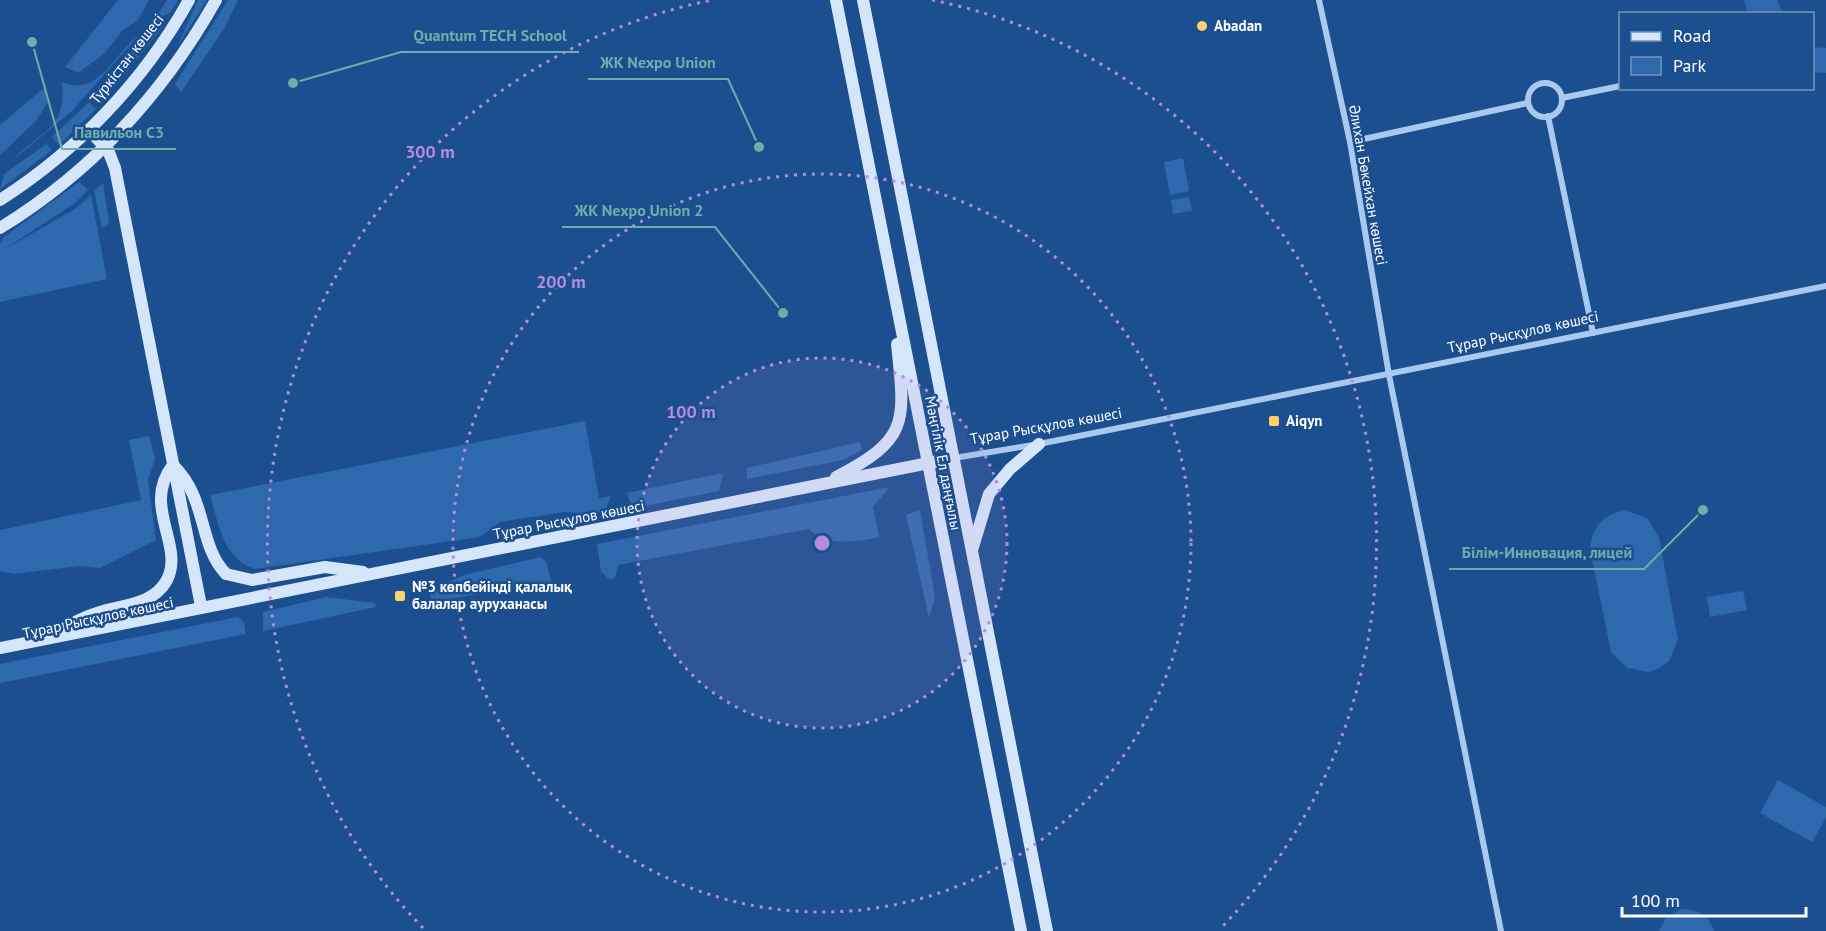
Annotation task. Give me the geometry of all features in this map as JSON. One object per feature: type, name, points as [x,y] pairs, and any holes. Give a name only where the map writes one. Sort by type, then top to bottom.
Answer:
[{"type":"street","name":"Түркістан көшесі","points":[[0,200],[62,155],[89,130],[151,58],[189,0]]},
{"type":"street","points":[[0,228],[53,193],[106,147],[161,86],[188,48],[216,0]]},
{"type":"street","name":"Мәңгілік Ел даңғылы","points":[[836,0],[1021,931]]},
{"type":"street","name":"Мәңгілік Ел даңғылы","points":[[863,0],[1047,931]]},
{"type":"street","name":"Әлихан Бөкейхан көшесі","points":[[1320,0],[1350,142],[1389,375],[1501,931]]},
{"type":"street","points":[[1543,83],[1553,85],[1562,98],[1560,108],[1548,116],[1538,115],[1528,103],[1531,90],[1543,83]]},
{"type":"street","points":[[1562,98],[1619,86]]},
{"type":"street","points":[[1350,142],[1528,103]]},
{"type":"street","points":[[1548,116],[1593,333]]},
{"type":"street","points":[[89,130],[106,147],[115,168],[201,606]]},
{"type":"street","points":[[818,486],[870,460],[884,448],[900,419],[902,394],[890,271]]},
{"type":"street","name":"Тұрар Рысқұлов көшесі","points":[[0,648],[201,606],[374,574],[954,458],[1039,444],[1389,375],[1826,286]]},
{"type":"street","points":[[973,548],[990,494],[1010,469],[1039,444]]},
{"type":"street","points":[[173,465],[183,475],[197,500],[213,557],[226,574],[252,580],[325,567],[374,574]]},
{"type":"street","points":[[49,638],[94,614],[142,602],[152,597],[163,585],[169,574],[170,557],[160,486],[173,465]]},
{"type":"street","name":"Тұрар Рысқұлов көшесі","points":[[0,654],[179,616],[201,606]]},
{"type":"green space","points":[[118,0],[149,0],[138,20],[123,30],[104,54],[78,73],[65,67]]},
{"type":"green space","points":[[167,0],[178,0],[170,13],[155,19]]},
{"type":"green space","points":[[198,0],[207,0],[177,47]]},
{"type":"green space","points":[[228,0],[238,0],[224,29],[181,92],[175,84]]},
{"type":"green space","points":[[1744,0],[1777,0],[1782,12],[1748,12]]},
{"type":"green space","points":[[164,25],[103,101],[96,95],[149,30]]},
{"type":"green space","points":[[138,36],[72,111],[12,161],[56,120],[62,98],[62,82],[75,85],[86,84],[96,79]]},
{"type":"green space","points":[[1814,47],[1826,48],[1826,73],[1814,72]]},
{"type":"green space","points":[[45,87],[49,101],[35,122],[0,155],[0,125]]},
{"type":"green space","points":[[89,102],[96,109],[59,145],[52,137]]},
{"type":"green space","points":[[46,144],[52,150],[0,189],[4,174]]},
{"type":"green space","points":[[1183,158],[1189,191],[1170,195],[1164,162]]},
{"type":"green space","points":[[79,182],[88,190],[75,203],[5,249],[75,209],[91,195],[107,279],[0,302],[0,244],[4,237]]},
{"type":"green space","points":[[103,183],[109,221],[108,225],[102,228],[94,190]]},
{"type":"green space","points":[[1189,197],[1192,211],[1173,214],[1171,200]]},
{"type":"green space","points":[[585,421],[599,498],[611,496],[605,511],[591,514],[564,512],[500,522],[480,537],[255,569],[235,557],[229,548],[219,528],[210,495]]},
{"type":"green space","points":[[149,436],[155,459],[148,480],[156,540],[100,568],[79,566],[14,574],[0,571],[0,530],[141,500],[129,440]]},
{"type":"green space","points":[[860,442],[862,450],[843,460],[747,479],[747,468]]},
{"type":"green space","points":[[723,473],[719,491],[639,507],[631,505],[627,493]]},
{"type":"green space","points":[[890,487],[873,507],[879,537],[833,541],[816,535],[809,529],[618,565],[615,578],[609,579],[601,572],[597,544]]},
{"type":"green space","points":[[920,510],[935,597],[929,618],[906,515]]},
{"type":"green space","points":[[1625,510],[1647,518],[1659,537],[1678,640],[1669,661],[1649,672],[1627,668],[1611,652],[1590,549],[1593,534],[1600,523],[1605,518]]},
{"type":"green space","points":[[541,557],[546,562],[553,587],[549,592],[535,594],[532,584],[430,603],[431,590],[464,575]]},
{"type":"green space","points":[[1743,591],[1747,610],[1710,617],[1707,597]]},
{"type":"green space","points":[[326,597],[375,603],[376,607],[263,631],[263,612]]},
{"type":"green space","points":[[238,617],[244,622],[246,634],[0,683],[0,664]]},
{"type":"green space","points":[[1778,780],[1826,807],[1826,818],[1812,842],[1760,813]]},
{"type":"green space","points":[[1681,909],[1702,914],[1712,925],[1714,931],[1659,931],[1665,919]]},
{"type":"place","name":"Abadan","points":[[1202,26]]},
{"type":"place","name":"Павильон С3","points":[[32,42]]},
{"type":"place","name":"Quantum TECH School","points":[[293,83]]},
{"type":"place","name":"ЖК Nexpo Union","points":[[759,147]]},
{"type":"place","name":"ЖК Nexpo Union 2","points":[[783,313]]},
{"type":"place","name":"Aiqyn","points":[[1274,421]]},
{"type":"place","name":"Білім-Инновация, лицей","points":[[1703,510]]},
{"type":"place","name":"№3 көпбейінді қалалық балалар ауруханасы","points":[[400,596]]}]
